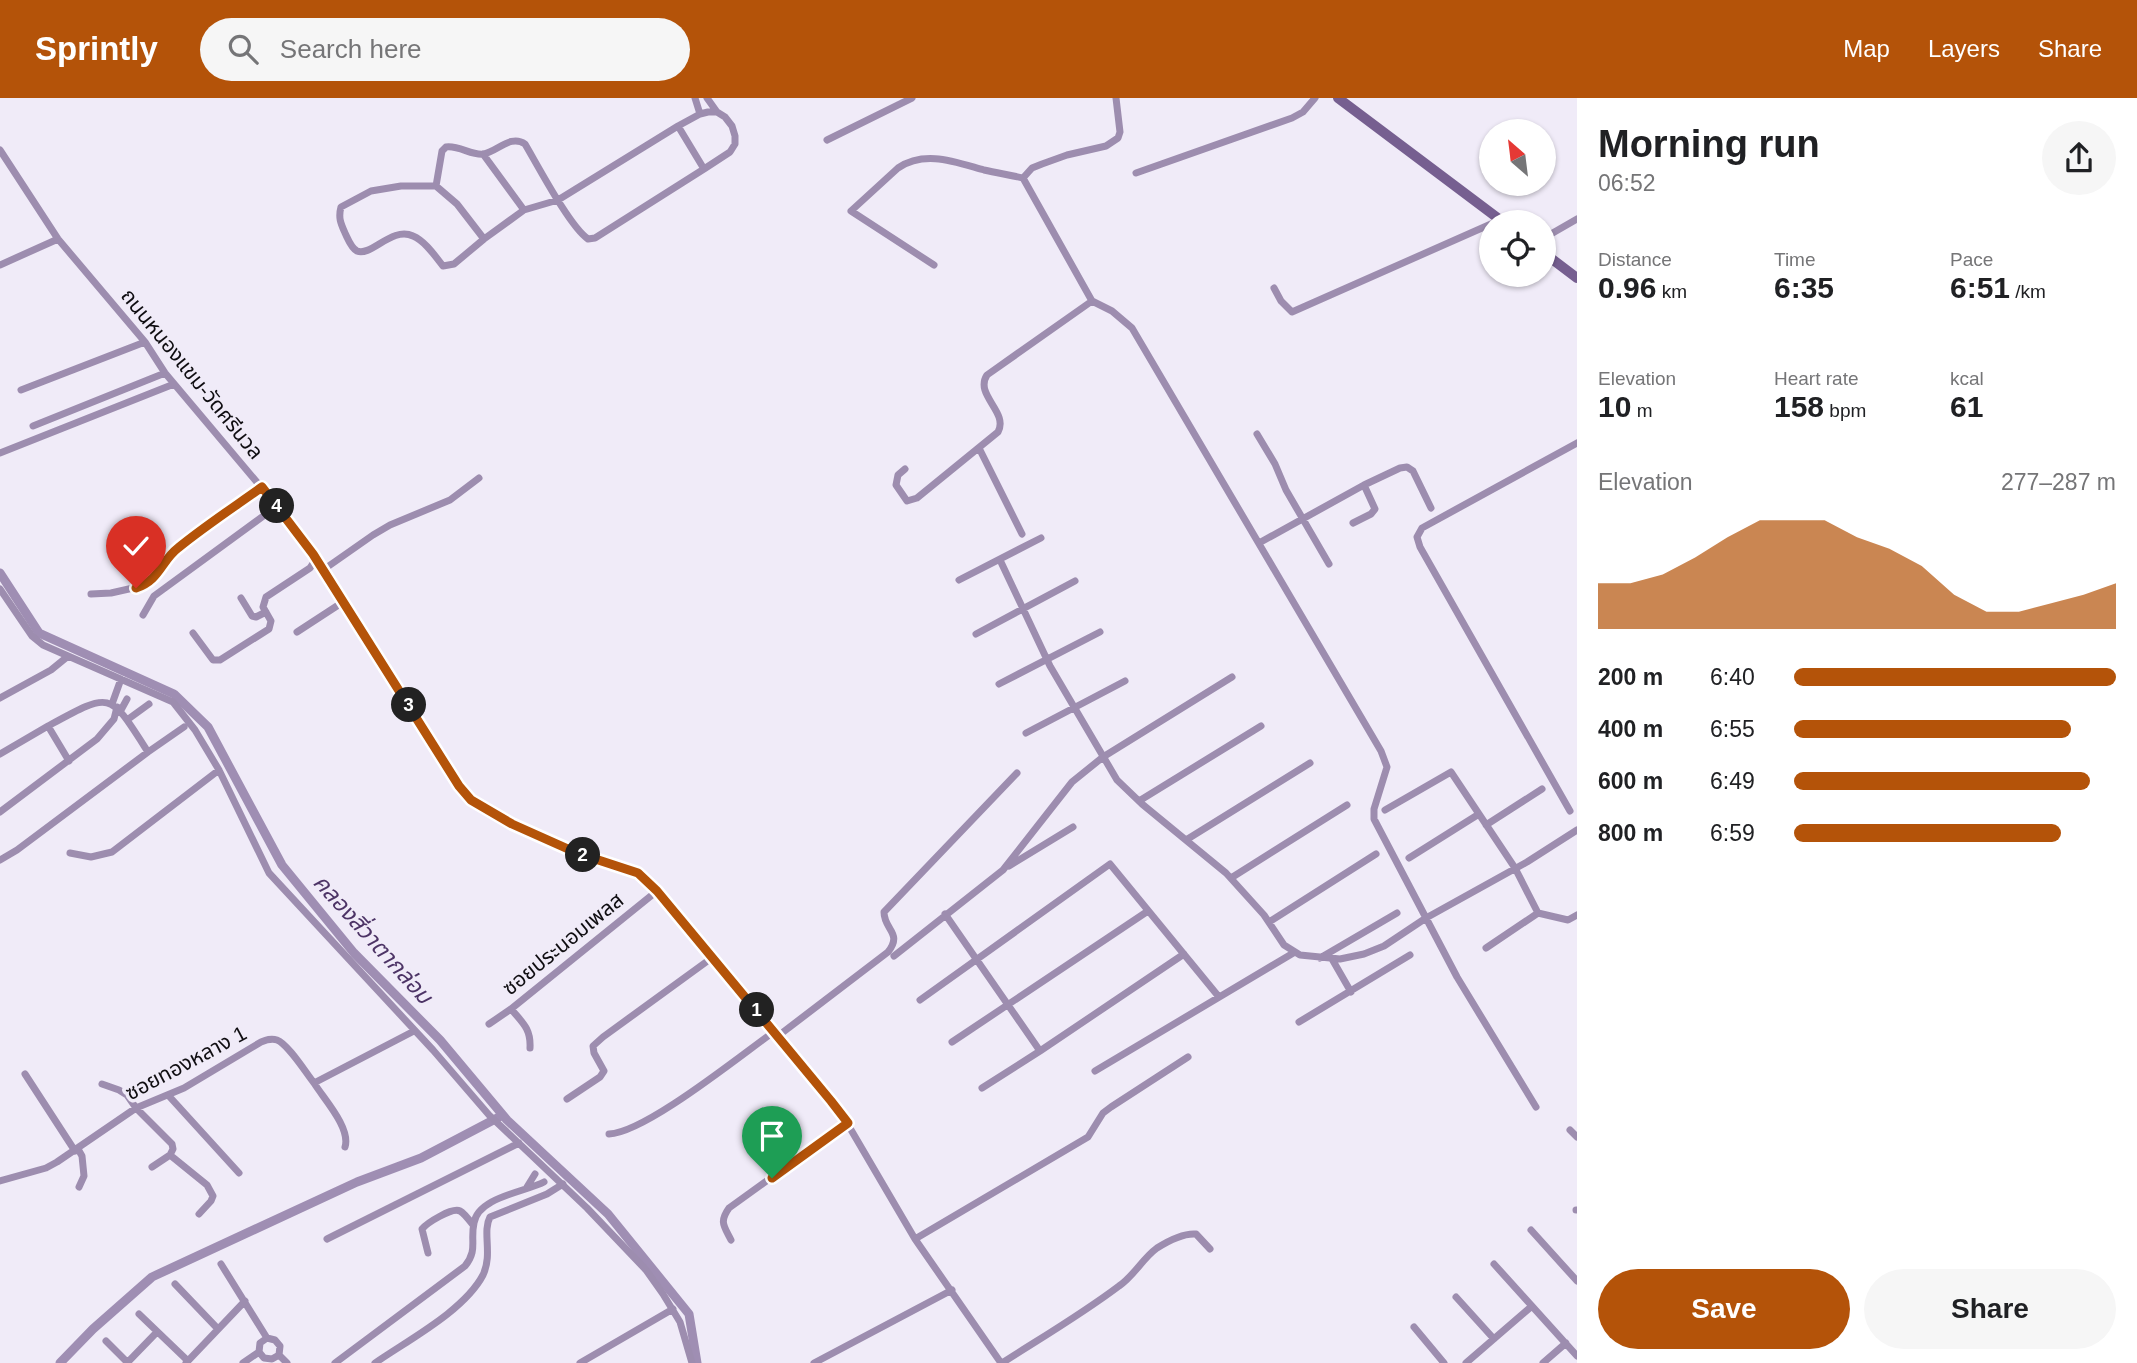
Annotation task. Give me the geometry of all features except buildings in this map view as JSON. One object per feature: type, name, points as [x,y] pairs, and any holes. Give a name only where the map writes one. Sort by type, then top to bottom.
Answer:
[{"type":"main road","points":[[1338,98],[1483,210]]},
{"type":"main road","points":[[1556,262],[1577,278]]},
{"type":"street","points":[[695,98],[700,114]]},
{"type":"street","points":[[436,186],[442,151],[446,146],[483,154],[519,140],[525,144],[582,235],[588,239],[595,238],[730,152],[735,144],[732,126],[707,98]]},
{"type":"street","points":[[827,139],[912,98]]},
{"type":"street","points":[[1023,178],[1032,168],[1042,164],[1113,143],[1120,132],[1116,98]]},
{"type":"street","points":[[1136,173],[1292,118],[1303,112],[1315,98]]},
{"type":"street","points":[[484,239],[457,204],[436,186],[401,186],[370,191],[341,207],[338,215],[352,246],[358,251],[365,252],[394,236],[412,235],[423,243],[443,266],[448,267],[524,210],[558,200],[678,126],[700,114],[717,112]]},
{"type":"street","points":[[678,126],[704,169]]},
{"type":"street","name":"ถนนหนองแขม-วัดศรีนวล","points":[[0,150],[58,239],[145,342],[165,373],[262,487],[316,558],[459,786],[471,800],[489,812],[545,841],[638,873],[657,891],[848,1123],[915,1238],[1001,1361]]},
{"type":"street","points":[[483,154],[524,210]]},
{"type":"street","points":[[934,265],[851,211],[898,168],[920,158],[943,159],[1023,178],[1091,297],[1132,328],[1385,758],[1387,767],[1374,809],[1374,819],[1457,977],[1536,1107]]},
{"type":"street","points":[[1556,231],[1577,219]]},
{"type":"street","points":[[1274,288],[1281,301],[1292,312],[1479,230]]},
{"type":"street","points":[[0,265],[58,239]]},
{"type":"street","points":[[905,469],[898,475],[896,485],[907,501],[912,501],[998,432],[1001,427],[1000,420],[983,388],[987,375],[1091,297]]},
{"type":"street","points":[[21,390],[145,342]]},
{"type":"street","points":[[33,426],[165,373]]},
{"type":"street","points":[[0,453],[174,384]]},
{"type":"street","points":[[1258,434],[1286,491],[1329,564]]},
{"type":"street","points":[[1570,811],[1420,547],[1417,537],[1433,514],[1577,443]]},
{"type":"street","points":[[979,448],[1022,534]]},
{"type":"street","points":[[1259,543],[1364,485],[1407,467],[1413,471],[1433,514]]},
{"type":"street","points":[[323,570],[373,535],[450,500],[479,478]]},
{"type":"street","points":[[1353,523],[1375,509],[1364,485]]},
{"type":"street","points":[[91,594],[136,588],[151,580],[175,549],[262,487]]},
{"type":"street","points":[[143,615],[154,596],[277,506]]},
{"type":"street","points":[[959,580],[1041,538]]},
{"type":"street","points":[[194,633],[209,656],[220,660],[269,629],[271,621],[263,603],[266,597],[310,568],[316,558]]},
{"type":"street","points":[[1000,560],[1046,659],[1117,780],[1231,878],[1269,922],[1284,945],[1300,955],[1332,959],[1363,954],[1384,946],[1426,918],[1577,830]]},
{"type":"street","points":[[976,634],[1075,581]]},
{"type":"street","points":[[0,589],[32,636],[43,645],[173,702],[195,730],[219,770],[269,873],[519,1143],[548,1179],[563,1184],[646,1270],[680,1322],[692,1363]]},
{"type":"street","points":[[241,598],[252,616],[267,612]]},
{"type":"street","points":[[297,632],[343,602]]},
{"type":"street","points":[[999,684],[1100,632]]},
{"type":"street","points":[[0,698],[51,670],[67,657]]},
{"type":"street","points":[[1003,870],[1072,782],[1103,757],[1232,677]]},
{"type":"street","points":[[0,812],[69,761],[108,727],[114,719],[121,679]]},
{"type":"street","points":[[1026,733],[1125,681]]},
{"type":"street","points":[[117,707],[128,697],[135,685]]},
{"type":"street","points":[[0,754],[88,704],[105,702],[117,707],[148,752]]},
{"type":"street","points":[[127,720],[149,704]]},
{"type":"street","points":[[48,726],[69,761]]},
{"type":"street","points":[[1139,801],[1261,726]]},
{"type":"street","points":[[0,860],[184,727]]},
{"type":"street","points":[[1185,840],[1310,763]]},
{"type":"street","points":[[70,853],[92,857],[112,852],[219,770]]},
{"type":"street","points":[[1385,810],[1451,772],[1515,868],[1538,914]]},
{"type":"street","points":[[609,1134],[621,1133],[649,1120],[888,953],[895,938],[883,916],[889,905],[1017,773]]},
{"type":"street","points":[[1486,825],[1542,789]]},
{"type":"street","points":[[1231,878],[1347,805]]},
{"type":"street","points":[[1409,858],[1479,814]]},
{"type":"street","points":[[894,956],[1003,870],[1073,827]]},
{"type":"street","points":[[1269,922],[1376,855]]},
{"type":"street","points":[[920,1000],[1110,864],[1219,997]]},
{"type":"street","name":"ซอยประนอมเพลส","points":[[489,1024],[657,891]]},
{"type":"street","points":[[951,1042],[1148,911]]},
{"type":"street","points":[[1320,958],[1396,913]]},
{"type":"street","points":[[945,914],[1040,1051]]},
{"type":"street","points":[[1486,948],[1538,914],[1569,919],[1577,915]]},
{"type":"street","points":[[1095,1071],[1295,952]]},
{"type":"street","points":[[982,1088],[1184,954]]},
{"type":"street","points":[[1299,1022],[1410,955]]},
{"type":"street","points":[[567,1099],[600,1077],[604,1071],[594,1053],[593,1045],[713,957]]},
{"type":"street","points":[[1332,959],[1351,992]]},
{"type":"street","points":[[511,1009],[527,1028],[530,1048]]},
{"type":"street","points":[[314,1083],[414,1031]]},
{"type":"street","name":"ซอยทองหลาง 1","points":[[0,1181],[46,1168],[77,1150],[136,1108],[184,1088],[269,1039],[279,1040],[314,1083],[344,1128],[345,1147]]},
{"type":"street","points":[[915,1238],[1088,1137],[1111,1107],[1188,1057]]},
{"type":"street","points":[[25,1074],[82,1156],[84,1176],[79,1187]]},
{"type":"street","points":[[102,1084],[127,1095],[136,1108],[169,1139],[173,1149],[170,1155],[152,1167]]},
{"type":"street","points":[[168,1095],[239,1173]]},
{"type":"street","points":[[731,1240],[723,1224],[723,1216],[729,1208],[848,1123]]},
{"type":"street","points":[[1570,1129],[1577,1137]]},
{"type":"street","points":[[327,1239],[519,1143]]},
{"type":"street","points":[[170,1155],[211,1191],[211,1201],[199,1214]]},
{"type":"street","points":[[527,1187],[540,1170]]},
{"type":"street","points":[[335,1363],[465,1266],[474,1250],[475,1217],[482,1209],[496,1200],[527,1187],[535,1187],[548,1179]]},
{"type":"street","points":[[375,1363],[450,1312],[467,1296],[482,1276],[488,1259],[486,1229],[491,1217],[547,1194],[563,1184]]},
{"type":"street","points":[[428,1253],[422,1229],[429,1222],[454,1210],[460,1211],[473,1225]]},
{"type":"street","points":[[1531,1230],[1577,1281]]},
{"type":"street","points":[[990,1363],[1001,1361],[1120,1286],[1145,1259],[1171,1240],[1189,1233],[1196,1234],[1210,1250]]},
{"type":"street","points":[[221,1264],[267,1338],[275,1340],[280,1346],[279,1355]]},
{"type":"street","points":[[1494,1264],[1577,1356]]},
{"type":"street","points":[[175,1284],[218,1329]]},
{"type":"street","points":[[814,1363],[952,1290]]},
{"type":"street","points":[[1456,1297],[1494,1339]]},
{"type":"street","points":[[139,1314],[187,1362],[245,1301]]},
{"type":"street","points":[[1466,1363],[1532,1306]]},
{"type":"street","points":[[580,1363],[673,1309]]},
{"type":"street","points":[[1415,1327],[1444,1363]]},
{"type":"street","points":[[106,1341],[127,1363],[157,1332]]},
{"type":"street","points":[[267,1338],[260,1343],[259,1352],[264,1358],[272,1359],[279,1355]]},
{"type":"street","points":[[1543,1363],[1566,1343]]},
{"type":"street","points":[[243,1363],[259,1352]]},
{"type":"street","points":[[279,1355],[287,1363]]},
{"type":"waterway","name":"คลองสี่วาตากล่อม","points":[[0,573],[39,633],[174,694],[208,727],[282,865],[354,953],[440,1040],[507,1120],[608,1214],[689,1314],[697,1363]]},
{"type":"waterway","points":[[60,1363],[93,1329],[152,1277],[357,1182],[421,1158],[501,1116]]},
{"type":"route","points":[[136,588],[159,573],[175,549],[262,487],[313,554],[459,786],[471,800],[545,841],[638,873],[651,883],[848,1123],[772,1178]]}]
